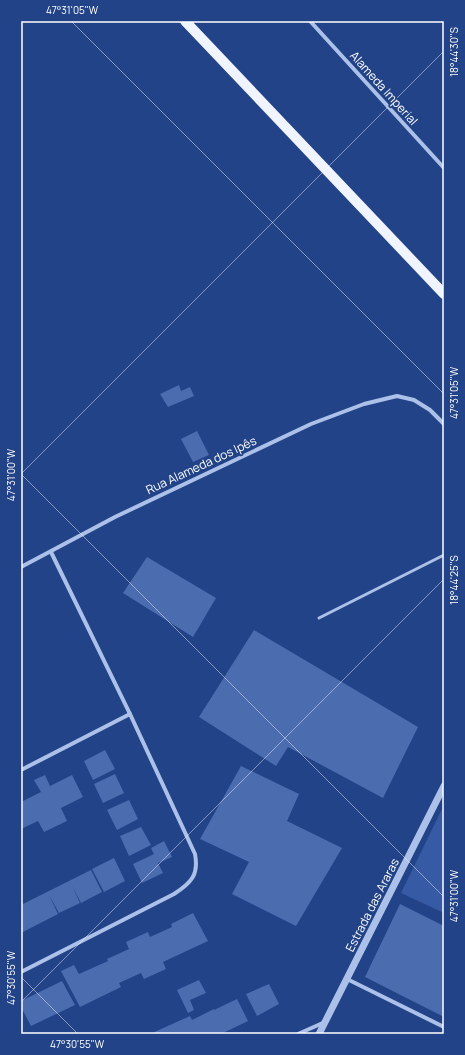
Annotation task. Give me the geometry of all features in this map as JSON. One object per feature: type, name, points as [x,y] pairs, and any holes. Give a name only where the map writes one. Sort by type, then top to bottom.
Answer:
[{"type":"main road","points":[[185,21],[444,294]]},
{"type":"street","name":"Alameda Imperial","points":[[310,21],[444,168]]},
{"type":"street","name":"Rua Alameda dos Ipês","points":[[21,567],[115,517],[311,424],[364,404],[397,396],[414,400],[430,410],[444,424]]},
{"type":"street","points":[[21,972],[174,894],[187,884],[195,875],[197,863],[195,854],[130,714],[51,552]]},
{"type":"street","points":[[21,770],[130,714]]},
{"type":"street","name":"Estrada das Araras","points":[[319,1034],[444,786]]},
{"type":"street","points":[[347,979],[444,1027]]},
{"type":"street","points":[[298,1034],[325,1022]]},
{"type":"lane","points":[[319,618],[444,555]]},
{"type":"shaded area","points":[[444,805],[444,913],[401,893]]},
{"type":"building","points":[[179,385],[181,391],[190,387],[194,396],[168,407],[160,394]]},
{"type":"building","points":[[197,431],[209,455],[193,462],[181,439]]},
{"type":"building","points":[[147,557],[216,598],[193,637],[123,593]]},
{"type":"building","points":[[254,630],[418,727],[383,798],[288,747],[276,766],[199,717]]},
{"type":"building","points":[[105,750],[115,769],[93,780],[84,761]]},
{"type":"building","points":[[241,766],[299,794],[287,821],[342,848],[296,926],[232,894],[249,862],[200,839]]},
{"type":"building","points":[[115,774],[124,793],[103,803],[94,784]]},
{"type":"building","points":[[45,775],[50,786],[72,775],[83,797],[61,808],[67,821],[44,832],[38,821],[21,829],[21,802],[41,792],[34,780]]},
{"type":"building","points":[[129,800],[138,819],[117,830],[107,810]]},
{"type":"building","points":[[141,827],[151,845],[129,856],[120,836]]},
{"type":"building","points":[[164,841],[172,857],[158,863],[163,873],[142,883],[133,864],[154,854],[151,848]]},
{"type":"building","points":[[114,858],[125,881],[104,892],[92,869]]},
{"type":"building","points":[[91,870],[102,892],[81,903],[72,886],[80,903],[59,913],[49,895],[58,914],[21,933],[21,905]]},
{"type":"building","points":[[400,904],[444,926],[444,1017],[365,977]]},
{"type":"building","points":[[193,913],[208,941],[163,962],[166,969],[144,979],[141,973],[119,983],[121,987],[80,1007],[61,971],[74,965],[79,974],[108,961],[107,959],[129,949],[126,942],[148,932],[150,937],[172,927],[171,924]]},
{"type":"building","points":[[199,980],[206,993],[190,1000],[194,1010],[188,1013],[177,990]]},
{"type":"building","points":[[62,981],[75,1005],[31,1026],[21,1007],[21,1001]]},
{"type":"building","points":[[269,984],[279,1004],[257,1016],[246,994]]},
{"type":"building","points":[[237,999],[248,1021],[221,1034],[150,1034],[190,1016],[192,1020]]}]
